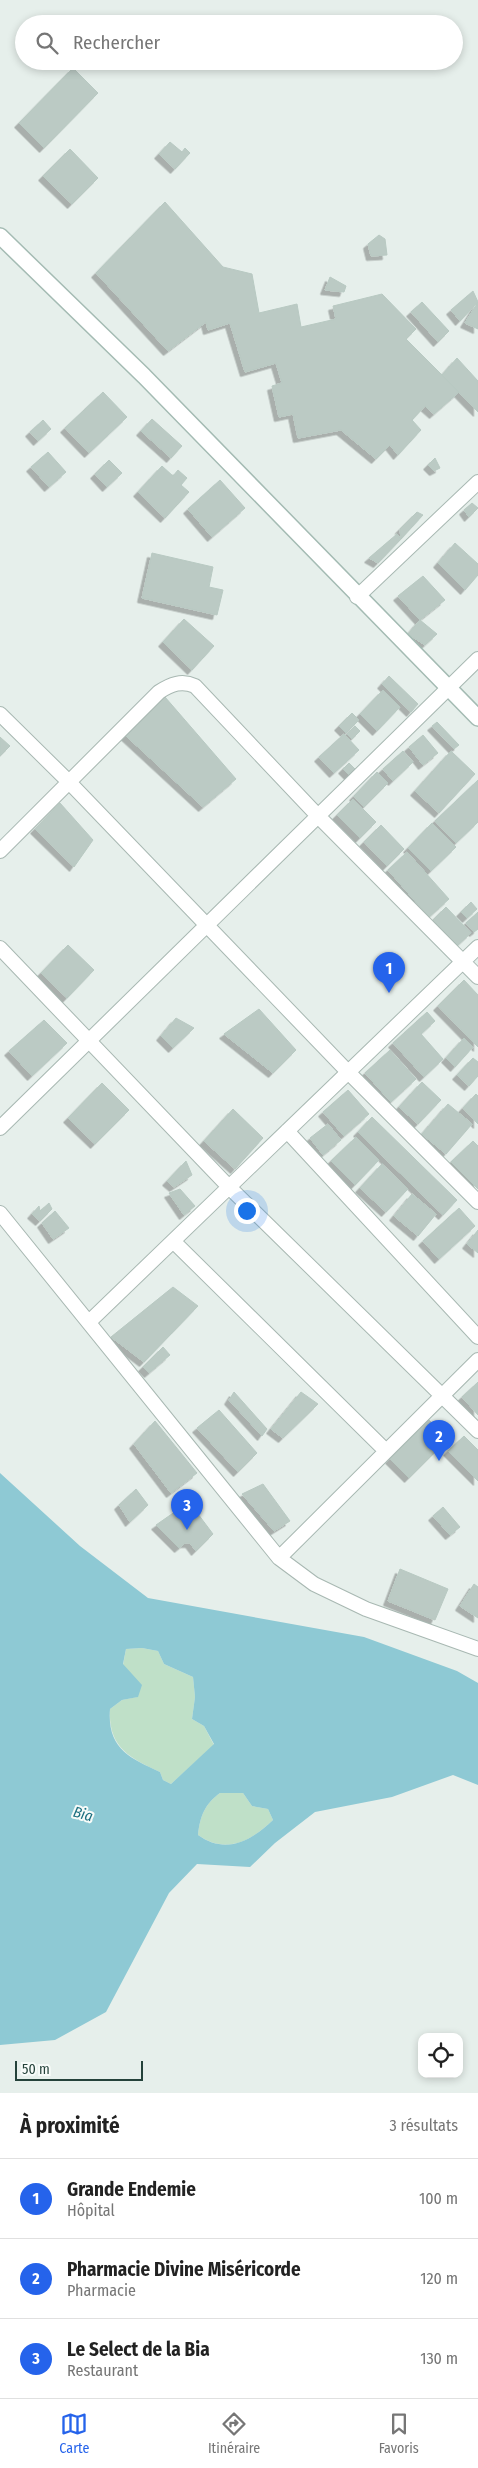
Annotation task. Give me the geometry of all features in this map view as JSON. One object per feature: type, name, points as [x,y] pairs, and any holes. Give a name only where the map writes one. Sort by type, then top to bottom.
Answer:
[{"type":"main road","points":[[0,236],[144,376],[357,597],[478,718]]},
{"type":"street","points":[[357,597],[478,482]]},
{"type":"street","points":[[0,1128],[478,659]]},
{"type":"street","points":[[0,851],[159,692],[176,683],[188,683],[195,686],[318,816],[478,977]]},
{"type":"street","points":[[0,714],[68,781],[348,1072],[478,1202]]},
{"type":"street","points":[[89,1322],[478,946]]},
{"type":"street","points":[[0,948],[228,1186],[478,1431]]},
{"type":"street","points":[[287,1131],[478,1337]]},
{"type":"street","points":[[0,1213],[279,1558],[314,1584],[366,1609],[478,1649]]},
{"type":"street","points":[[173,1241],[386,1451]]},
{"type":"street","points":[[279,1558],[478,1360]]},
{"type":"green space","points":[[142,1648],[158,1651],[164,1664],[193,1677],[195,1697],[192,1719],[204,1726],[214,1745],[171,1784],[163,1780],[160,1772],[139,1762],[123,1750],[117,1742],[110,1722],[110,1709],[122,1700],[137,1697],[123,1665],[126,1649]]},
{"type":"green space","points":[[220,1793],[243,1793],[252,1806],[268,1809],[273,1820],[256,1834],[238,1843],[229,1845],[209,1841],[198,1835],[200,1822],[207,1806]]},
{"type":"water","name":"Bia","points":[[0,1473],[80,1546],[148,1598],[364,1637],[457,1671],[478,1683],[478,1785],[453,1775],[392,1797],[315,1812],[275,1843],[250,1867],[197,1864],[169,1893],[106,2012],[55,2040],[0,2045]],"holes":[[[142,1648],[158,1651],[164,1664],[193,1677],[195,1697],[192,1719],[204,1726],[214,1744],[171,1784],[163,1780],[160,1772],[139,1762],[122,1750],[112,1733],[110,1709],[122,1700],[138,1697],[142,1685],[123,1664],[126,1649]],[[220,1793],[243,1793],[252,1806],[268,1809],[273,1820],[256,1834],[238,1843],[228,1845],[208,1841],[198,1835],[200,1822],[207,1806]]]},
{"type":"building","points":[[71,70],[75,70],[98,93],[44,148],[19,123]]},
{"type":"building","points":[[170,142],[182,152],[185,148],[190,153],[175,169],[159,154]]},
{"type":"building","points":[[70,149],[98,178],[72,204],[43,176]]},
{"type":"building","points":[[165,202],[223,267],[252,274],[259,313],[297,304],[301,327],[336,319],[333,306],[382,294],[416,329],[406,339],[459,392],[434,414],[425,406],[412,420],[421,430],[398,455],[390,445],[376,459],[341,430],[298,438],[293,414],[279,417],[272,386],[282,383],[276,363],[245,372],[230,323],[208,330],[206,322],[168,351],[96,273]]},
{"type":"building","points":[[379,235],[385,239],[387,255],[371,256],[368,244]]},
{"type":"building","points":[[330,277],[346,286],[344,292],[325,290]]},
{"type":"building","points":[[473,291],[478,302],[460,321],[451,310]]},
{"type":"building","points":[[422,302],[449,331],[438,342],[411,312]]},
{"type":"building","points":[[478,302],[478,329],[465,323]]},
{"type":"building","points":[[457,358],[478,381],[478,412],[442,375]]},
{"type":"building","points":[[103,392],[127,417],[89,453],[65,428]]},
{"type":"building","points":[[152,419],[182,446],[171,458],[141,431]]},
{"type":"building","points":[[43,420],[51,429],[38,441],[30,432]]},
{"type":"building","points":[[48,452],[66,472],[49,487],[31,467]]},
{"type":"building","points":[[435,458],[440,468],[434,471],[428,465]]},
{"type":"building","points":[[109,460],[122,473],[107,487],[95,474]]},
{"type":"building","points":[[162,466],[173,476],[178,470],[187,478],[181,485],[189,492],[165,518],[138,492]]},
{"type":"building","points":[[220,480],[245,508],[212,537],[188,509]]},
{"type":"building","points":[[472,503],[478,508],[469,517],[464,510]]},
{"type":"building","points":[[417,512],[423,515],[401,539],[400,529]]},
{"type":"building","points":[[397,534],[401,539],[378,563],[369,558]]},
{"type":"building","points":[[455,543],[478,564],[478,575],[465,590],[438,563]]},
{"type":"building","points":[[152,553],[213,567],[209,587],[223,590],[217,615],[142,598]]},
{"type":"building","points":[[423,576],[445,600],[420,620],[398,596]]},
{"type":"building","points":[[184,619],[214,646],[192,670],[163,642]]},
{"type":"building","points":[[420,620],[437,634],[425,645],[408,634]]},
{"type":"building","points":[[389,676],[418,704],[411,712],[382,684]]},
{"type":"building","points":[[383,690],[400,707],[377,731],[360,714]]},
{"type":"building","points":[[165,697],[236,779],[203,807],[124,734]]},
{"type":"building","points":[[352,713],[359,720],[346,733],[339,726]]},
{"type":"building","points":[[437,722],[459,745],[454,749],[432,726]]},
{"type":"building","points":[[355,726],[360,731],[352,739],[347,734]]},
{"type":"building","points":[[344,734],[359,750],[334,773],[319,757]]},
{"type":"building","points":[[423,735],[438,753],[423,765],[409,747]]},
{"type":"building","points":[[0,737],[10,746],[0,756]]},
{"type":"building","points":[[403,751],[413,762],[393,781],[383,769]]},
{"type":"building","points":[[451,751],[475,774],[439,813],[415,791]]},
{"type":"building","points":[[349,763],[355,769],[349,775],[343,769]]},
{"type":"building","points":[[377,772],[388,783],[364,807],[354,796]]},
{"type":"building","points":[[478,780],[478,822],[456,843],[435,821]]},
{"type":"building","points":[[353,799],[376,822],[360,838],[337,815]]},
{"type":"building","points":[[60,803],[93,840],[74,867],[35,829]]},
{"type":"building","points":[[432,823],[456,847],[431,871],[408,848]]},
{"type":"building","points":[[381,825],[404,849],[387,866],[364,842]]},
{"type":"building","points":[[407,852],[449,899],[429,917],[388,870]]},
{"type":"building","points":[[471,902],[477,909],[467,918],[461,912]]},
{"type":"building","points":[[446,907],[471,933],[457,946],[433,920]]},
{"type":"building","points":[[478,912],[478,929],[474,932],[466,923]]},
{"type":"building","points":[[68,945],[94,970],[67,998],[41,973]]},
{"type":"building","points":[[464,980],[478,995],[478,1047],[438,1006]]},
{"type":"building","points":[[259,1009],[296,1050],[273,1073],[224,1034]]},
{"type":"building","points":[[427,1012],[435,1021],[421,1034],[443,1059],[424,1077],[393,1043]]},
{"type":"building","points":[[176,1018],[194,1028],[173,1048],[161,1036]]},
{"type":"building","points":[[44,1020],[67,1043],[32,1076],[9,1051]]},
{"type":"building","points":[[464,1038],[473,1047],[455,1067],[446,1058]]},
{"type":"building","points":[[390,1050],[416,1079],[391,1102],[365,1073]]},
{"type":"building","points":[[473,1058],[478,1062],[478,1076],[469,1086],[457,1075]]},
{"type":"building","points":[[422,1082],[441,1100],[418,1124],[399,1107]]},
{"type":"building","points":[[102,1083],[129,1110],[95,1144],[68,1118]]},
{"type":"building","points":[[348,1090],[369,1114],[344,1136],[323,1112]]},
{"type":"building","points":[[476,1094],[478,1096],[478,1124],[463,1108]]},
{"type":"building","points":[[448,1104],[472,1124],[446,1154],[422,1134]]},
{"type":"building","points":[[233,1109],[263,1138],[235,1169],[204,1141]]},
{"type":"building","points":[[372,1117],[457,1200],[443,1215],[358,1132]]},
{"type":"building","points":[[328,1124],[341,1140],[323,1155],[310,1138]]},
{"type":"building","points":[[356,1137],[379,1160],[355,1185],[331,1161]]},
{"type":"building","points":[[473,1141],[478,1146],[478,1189],[451,1162]]},
{"type":"building","points":[[186,1161],[192,1175],[174,1187],[167,1181]]},
{"type":"building","points":[[382,1164],[408,1189],[386,1212],[360,1188]]},
{"type":"building","points":[[180,1189],[195,1206],[184,1215],[169,1193]]},
{"type":"building","points":[[412,1194],[436,1214],[418,1236],[394,1216]]},
{"type":"building","points":[[49,1203],[52,1209],[40,1221],[32,1214],[39,1206],[40,1211]]},
{"type":"building","points":[[459,1208],[475,1226],[439,1259],[423,1241]]},
{"type":"building","points":[[55,1211],[69,1228],[53,1239],[42,1223]]},
{"type":"building","points":[[478,1230],[478,1253],[467,1244]]},
{"type":"building","points":[[173,1287],[198,1306],[144,1362],[111,1337]]},
{"type":"building","points":[[163,1347],[170,1355],[149,1373],[143,1367]]},
{"type":"building","points":[[478,1382],[478,1415],[462,1397]]},
{"type":"building","points":[[234,1392],[267,1429],[262,1436],[229,1400]]},
{"type":"building","points":[[301,1392],[318,1404],[283,1438],[271,1429]]},
{"type":"building","points":[[219,1410],[257,1453],[238,1472],[197,1428]]},
{"type":"building","points":[[429,1420],[448,1439],[409,1478],[390,1459]]},
{"type":"building","points":[[155,1421],[197,1473],[171,1493],[134,1444]]},
{"type":"building","points":[[464,1436],[478,1450],[478,1481],[448,1451]]},
{"type":"building","points":[[263,1484],[290,1521],[274,1531],[242,1494]]},
{"type":"building","points":[[136,1489],[148,1505],[130,1522],[119,1505]]},
{"type":"building","points":[[189,1502],[213,1534],[196,1551],[190,1543],[185,1543],[179,1548],[156,1525]]},
{"type":"building","points":[[443,1507],[460,1527],[450,1535],[433,1516]]},
{"type":"building","points":[[400,1569],[448,1589],[435,1620],[388,1601]]},
{"type":"building","points":[[474,1584],[478,1587],[478,1618],[460,1606]]},
{"type":"place","name":"Grande Endemie","points":[[389,993]]},
{"type":"place","name":"Pharmacie Divine Miséricorde","points":[[439,1461]]},
{"type":"place","name":"Le Select de la Bia","points":[[187,1530]]}]
